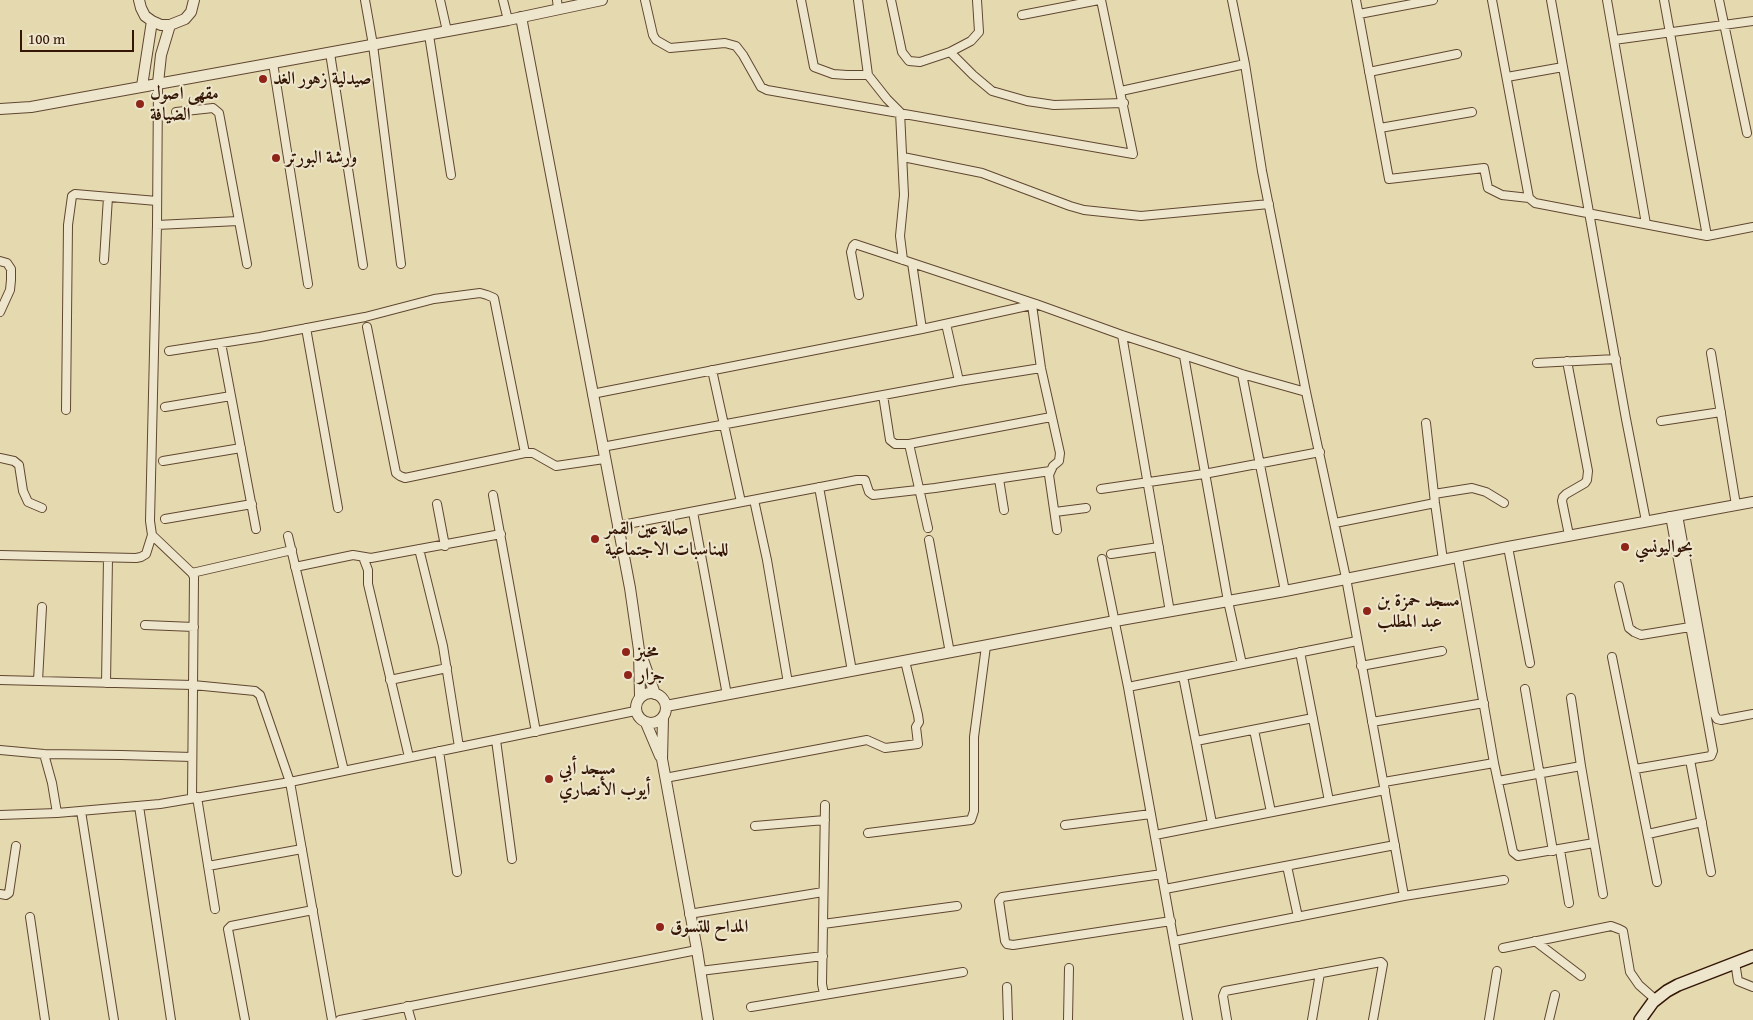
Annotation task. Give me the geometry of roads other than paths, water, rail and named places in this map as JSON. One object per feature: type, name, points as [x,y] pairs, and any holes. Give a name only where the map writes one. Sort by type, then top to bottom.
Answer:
[{"type":"main road","points":[[1640,1020],[1656,1000],[1678,985],[1753,956]]},
{"type":"street","points":[[139,0],[145,16],[152,22],[161,25],[170,25],[185,19],[191,12],[194,0]]},
{"type":"street","points":[[365,0],[373,45],[402,264]]},
{"type":"street","points":[[440,0],[447,31]]},
{"type":"street","points":[[504,0],[508,20]]},
{"type":"street","points":[[0,109],[31,107],[508,20],[558,4],[602,0]]},
{"type":"street","points":[[645,0],[653,35],[656,40],[665,46],[675,48],[732,44],[743,55],[761,87],[767,90],[1134,154],[1100,0],[1022,15]]},
{"type":"street","points":[[801,0],[814,67],[840,74],[868,75]]},
{"type":"street","points":[[858,0],[868,75],[900,112],[904,195],[900,236],[903,260]]},
{"type":"street","points":[[891,0],[902,52],[909,61],[920,62],[950,52],[971,41],[979,32],[977,0]]},
{"type":"street","points":[[1232,0],[1245,64],[1262,171],[1306,392],[1346,578],[1404,896]]},
{"type":"street","points":[[1356,0],[1389,179],[1484,168],[1488,188],[1502,195],[1529,198],[1536,203],[1707,236],[1753,227]]},
{"type":"street","points":[[1359,14],[1432,0]]},
{"type":"street","points":[[1492,0],[1529,198]]},
{"type":"street","points":[[1551,0],[1646,521]]},
{"type":"street","points":[[1607,0],[1646,224]]},
{"type":"street","points":[[1664,0],[1707,236]]},
{"type":"street","points":[[1719,0],[1748,133]]},
{"type":"street","points":[[521,17],[630,588],[640,650],[640,697],[636,711],[640,720],[646,722],[654,723],[663,718]]},
{"type":"street","points":[[1614,40],[1753,21]]},
{"type":"street","points":[[142,86],[152,22]]},
{"type":"street","points":[[0,555],[108,558],[141,557],[146,554],[152,535],[150,521],[157,225],[158,83],[162,56],[170,25]]},
{"type":"street","points":[[428,35],[451,175]]},
{"type":"street","points":[[950,52],[992,91],[1027,101],[1054,105],[1124,103]]},
{"type":"street","points":[[330,53],[363,265]]},
{"type":"street","points":[[1369,72],[1457,54]]},
{"type":"street","points":[[274,63],[308,284]]},
{"type":"street","points":[[1121,91],[1245,64]]},
{"type":"street","points":[[1507,77],[1563,66]]},
{"type":"street","points":[[176,112],[213,108],[219,113],[247,264]]},
{"type":"street","points":[[1380,128],[1472,112]]},
{"type":"street","points":[[903,158],[982,173],[1084,210],[1140,216],[1269,204]]},
{"type":"street","points":[[66,410],[68,225],[71,198],[75,194],[157,201]]},
{"type":"street","points":[[104,260],[108,197]]},
{"type":"street","points":[[157,225],[238,221]]},
{"type":"street","points":[[859,295],[851,256],[853,246],[859,245],[1122,336],[1306,392]]},
{"type":"street","points":[[0,261],[7,263],[11,269],[11,280],[10,290],[0,312]]},
{"type":"street","points":[[912,263],[922,329]]},
{"type":"street","points":[[169,351],[365,317],[434,299],[480,293],[494,298],[525,453]]},
{"type":"street","points":[[592,394],[1034,305]]},
{"type":"street","points":[[1034,305],[1041,368],[1060,457],[1050,471],[1057,530]]},
{"type":"street","points":[[946,324],[958,381]]},
{"type":"street","points":[[367,327],[396,473],[400,476],[405,478],[525,453],[532,453],[556,466],[604,459]]},
{"type":"street","points":[[306,328],[338,508]]},
{"type":"street","points":[[1122,336],[1170,612]]},
{"type":"street","points":[[221,343],[256,529]]},
{"type":"street","points":[[1711,353],[1736,505]]},
{"type":"street","points":[[1184,356],[1228,602],[1242,664]]},
{"type":"street","points":[[1537,363],[1616,360]]},
{"type":"street","points":[[1567,361],[1588,471],[1585,483],[1566,494],[1563,498],[1562,502],[1569,536]]},
{"type":"street","points":[[602,447],[958,381],[1041,368]]},
{"type":"street","points":[[712,370],[741,502]]},
{"type":"street","points":[[1242,374],[1285,591]]},
{"type":"street","points":[[883,395],[892,443],[908,444],[1052,417]]},
{"type":"street","points":[[165,407],[231,396]]},
{"type":"street","points":[[1661,420],[1721,412]]},
{"type":"street","points":[[1426,423],[1443,560]]},
{"type":"street","points":[[908,444],[928,528]]},
{"type":"street","points":[[164,461],[241,448]]},
{"type":"street","points":[[1101,490],[1148,484],[1320,452]]},
{"type":"street","points":[[0,458],[14,461],[19,465],[23,490],[28,502],[42,508]]},
{"type":"street","points":[[617,526],[860,480],[865,480],[869,492],[873,495],[1050,471]]},
{"type":"street","points":[[999,479],[1004,510]]},
{"type":"street","points":[[819,487],[852,672]]},
{"type":"street","points":[[1434,494],[1472,488],[1486,492],[1504,503]]},
{"type":"street","points":[[493,495],[536,732]]},
{"type":"street","points":[[754,500],[767,560],[788,683]]},
{"type":"street","points":[[666,706],[1753,502]]},
{"type":"street","points":[[1335,523],[1435,503]]},
{"type":"street","points":[[165,519],[252,504]]},
{"type":"street","points":[[437,504],[445,546]]},
{"type":"street","points":[[1055,512],[1086,508]]},
{"type":"street","points":[[693,512],[727,695]]},
{"type":"street","points":[[1635,769],[1711,756],[1713,751],[1690,627],[1674,516]]},
{"type":"street","points":[[1674,516],[1714,714],[1717,719],[1721,720],[1753,714]]},
{"type":"street","points":[[296,567],[353,555],[371,558],[445,546],[501,534]]},
{"type":"street","points":[[152,535],[192,572],[194,577],[192,757],[195,798],[215,908]]},
{"type":"street","points":[[288,536],[344,771]]},
{"type":"street","points":[[929,540],[950,653]]},
{"type":"street","points":[[1111,554],[1159,547]]},
{"type":"street","points":[[1508,547],[1530,663]]},
{"type":"street","points":[[419,549],[443,646],[459,747]]},
{"type":"street","points":[[192,572],[292,550]]},
{"type":"street","points":[[363,557],[368,570],[368,584],[409,757]]},
{"type":"street","points":[[106,682],[108,558]]},
{"type":"street","points":[[1458,558],[1494,763],[1515,855],[1557,851],[1594,843]]},
{"type":"street","points":[[1102,559],[1128,687],[1188,1020]]},
{"type":"street","points":[[1619,586],[1629,628],[1634,632],[1641,635],[1690,627]]},
{"type":"street","points":[[38,680],[42,607]]},
{"type":"street","points":[[145,625],[194,627]]},
{"type":"street","points":[[1128,687],[1357,641]]},
{"type":"street","points":[[868,833],[971,820],[974,811],[974,738],[986,646]]},
{"type":"street","points":[[640,650],[656,694]]},
{"type":"street","points":[[1361,666],[1442,651]]},
{"type":"street","points":[[1300,652],[1330,801]]},
{"type":"street","points":[[1612,657],[1657,882]]},
{"type":"street","points":[[665,778],[866,740],[885,748],[918,744],[916,727],[919,722],[918,715],[905,661]]},
{"type":"street","points":[[390,680],[446,668]]},
{"type":"street","points":[[1183,676],[1212,823]]},
{"type":"street","points":[[0,680],[194,685],[255,691],[260,695],[290,782],[332,1020]]},
{"type":"street","points":[[1525,689],[1540,773],[1569,903]]},
{"type":"street","points":[[640,697],[649,693],[656,694],[660,696],[666,706],[663,718],[662,759],[708,1020]]},
{"type":"street","points":[[1571,698],[1603,894]]},
{"type":"street","points":[[1372,722],[1484,703]]},
{"type":"street","points":[[0,814],[57,813],[139,806],[195,798],[290,782],[636,711]]},
{"type":"street","points":[[1196,741],[1313,718]]},
{"type":"street","points":[[646,722],[662,759]]},
{"type":"street","points":[[1254,730],[1271,812]]},
{"type":"street","points":[[496,740],[512,859]]},
{"type":"street","points":[[0,750],[44,754],[121,754],[192,757]]},
{"type":"street","points":[[439,751],[457,872]]},
{"type":"street","points":[[44,754],[52,783],[57,813]]},
{"type":"street","points":[[1690,760],[1711,872]]},
{"type":"street","points":[[1155,835],[1330,801],[1385,786],[1494,763]]},
{"type":"street","points":[[1498,781],[1581,766]]},
{"type":"street","points":[[824,994],[822,956],[825,804]]},
{"type":"street","points":[[139,806],[171,1020]]},
{"type":"street","points":[[81,811],[114,1020]]},
{"type":"street","points":[[1064,825],[1151,814]]},
{"type":"street","points":[[755,826],[825,820]]},
{"type":"street","points":[[1648,834],[1702,822]]},
{"type":"street","points":[[1165,889],[1395,845]]},
{"type":"street","points":[[0,894],[6,895],[9,893],[16,846]]},
{"type":"street","points":[[208,866],[302,849]]},
{"type":"street","points":[[1287,866],[1298,916]]},
{"type":"street","points":[[1162,874],[1002,897],[1000,901],[1005,941],[1006,944],[1013,945],[1171,921]]},
{"type":"street","points":[[1174,941],[1404,896],[1504,880]]},
{"type":"street","points":[[689,914],[823,892]]},
{"type":"street","points":[[823,924],[957,906]]},
{"type":"street","points":[[245,1020],[228,929],[230,926],[313,910]]},
{"type":"street","points":[[30,917],[45,1020]]},
{"type":"street","points":[[1503,948],[1611,926],[1621,929],[1630,972],[1639,985],[1656,1000]]},
{"type":"street","points":[[1535,941],[1581,976]]},
{"type":"street","points":[[340,1020],[697,950]]},
{"type":"street","points":[[700,971],[822,956]]},
{"type":"street","points":[[1227,1020],[1223,996],[1225,991],[1378,962],[1382,963],[1373,1020]]},
{"type":"street","points":[[1735,962],[1738,981],[1753,987]]},
{"type":"street","points":[[1068,1020],[1069,968]]},
{"type":"street","points":[[1489,1020],[1497,970]]},
{"type":"street","points":[[751,1007],[963,972]]},
{"type":"street","points":[[1312,1020],[1320,973]]},
{"type":"street","points":[[1007,987],[1008,1020]]},
{"type":"street","points":[[1549,1020],[1556,995]]},
{"type":"street","points":[[407,1006],[411,1020]]},
{"type":"place","name":"صيدلية زهور الغد","points":[[263,79]]},
{"type":"place","name":"مقهى اصول الضيافة","points":[[140,104]]},
{"type":"place","name":"ورشة البورتر","points":[[276,158]]},
{"type":"place","name":"صالة عين القمر للمناسبات الاجتماعية","points":[[595,539]]},
{"type":"place","name":"بحواليونسي","points":[[1625,547]]},
{"type":"place","name":"مسجد حمزة بن عبد المطلب","points":[[1367,611]]},
{"type":"place","name":"مخبز","points":[[626,652]]},
{"type":"place","name":"جزار","points":[[628,675]]},
{"type":"place","name":"مسجد أبي أيوب الأنصاري","points":[[549,779]]},
{"type":"place","name":"المداح للتسوق","points":[[660,927]]}]
